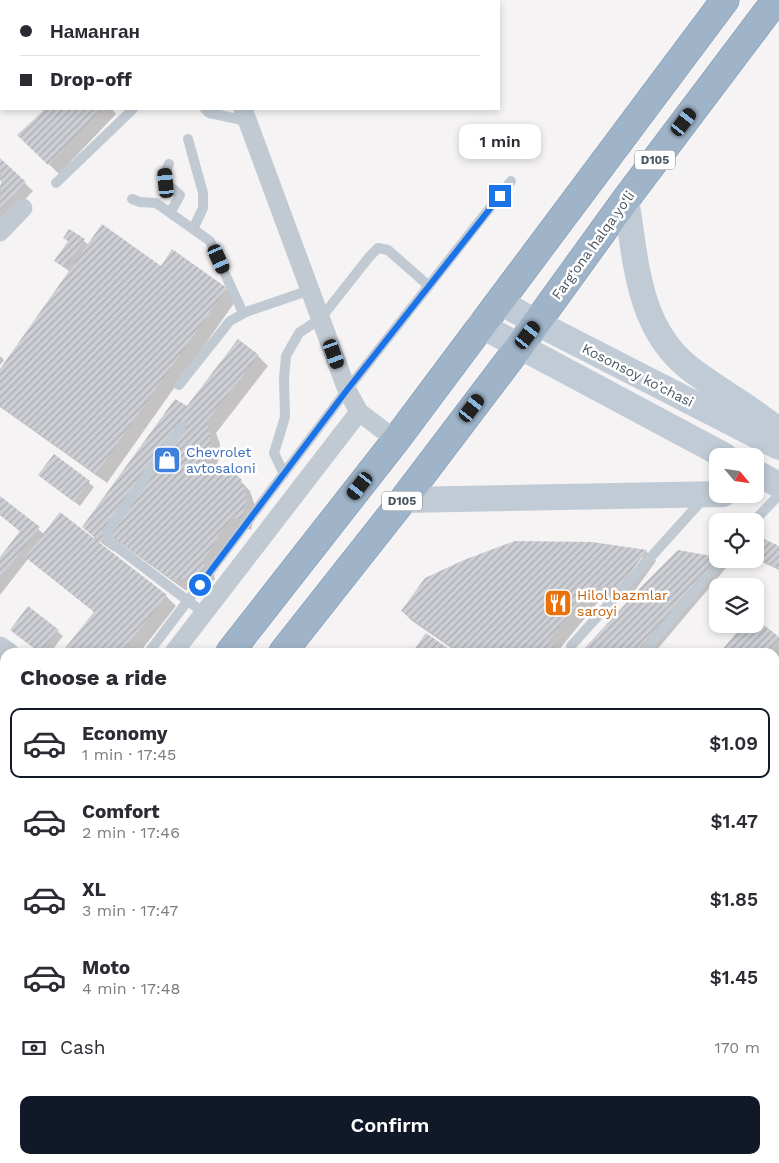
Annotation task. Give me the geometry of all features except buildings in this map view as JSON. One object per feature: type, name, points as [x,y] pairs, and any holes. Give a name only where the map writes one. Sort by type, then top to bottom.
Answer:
[{"type":"highway","name":"Farg‘ona halqa yo‘li","points":[[519,347],[626,199],[776,0]]},
{"type":"highway","name":"D105","points":[[233,648],[396,440],[723,2]]},
{"type":"highway","name":"D105","points":[[287,648],[519,347]]},
{"type":"main road","points":[[626,199],[642,294],[651,320],[666,343],[687,366],[779,431]]},
{"type":"main road","name":"Kosonsoy ko’chasi","points":[[499,301],[537,323],[779,447]]},
{"type":"main road","points":[[480,325],[710,448]]},
{"type":"main road","points":[[764,477],[779,485]]},
{"type":"main road","points":[[764,490],[779,489]]},
{"type":"main road","points":[[403,500],[709,494]]},
{"type":"street","points":[[245,115],[347,390],[359,412],[396,440]]},
{"type":"street","points":[[0,232],[23,208]]},
{"type":"street","points":[[177,648],[359,412]]},
{"type":"lane","points":[[56,184],[132,110]]},
{"type":"lane","points":[[206,110],[209,113],[245,115]]},
{"type":"lane","points":[[188,139],[203,193],[203,208],[193,229]]},
{"type":"lane","points":[[169,164],[165,173],[166,183],[180,195],[170,213]]},
{"type":"lane","points":[[152,648],[347,390],[511,181]]},
{"type":"lane","points":[[132,200],[156,203],[210,241],[243,314]]},
{"type":"lane","points":[[284,474],[274,453],[285,417],[284,379],[286,356],[299,333],[321,318],[378,248],[388,250],[429,286]]},
{"type":"lane","points":[[179,385],[230,321],[243,314],[310,290]]},
{"type":"lane","points":[[182,426],[107,532],[108,538],[113,544],[204,614]]},
{"type":"lane","points":[[762,513],[779,495]]},
{"type":"lane","points":[[571,646],[709,500]]},
{"type":"lane","points":[[647,648],[714,568]]},
{"type":"place","name":"Chevrolet avtosaloni","points":[[167,460]]},
{"type":"place","name":"Hilol bazmlar saroyi","points":[[558,603]]},
{"type":"route","points":[[200,585],[347,390],[500,196]]}]
